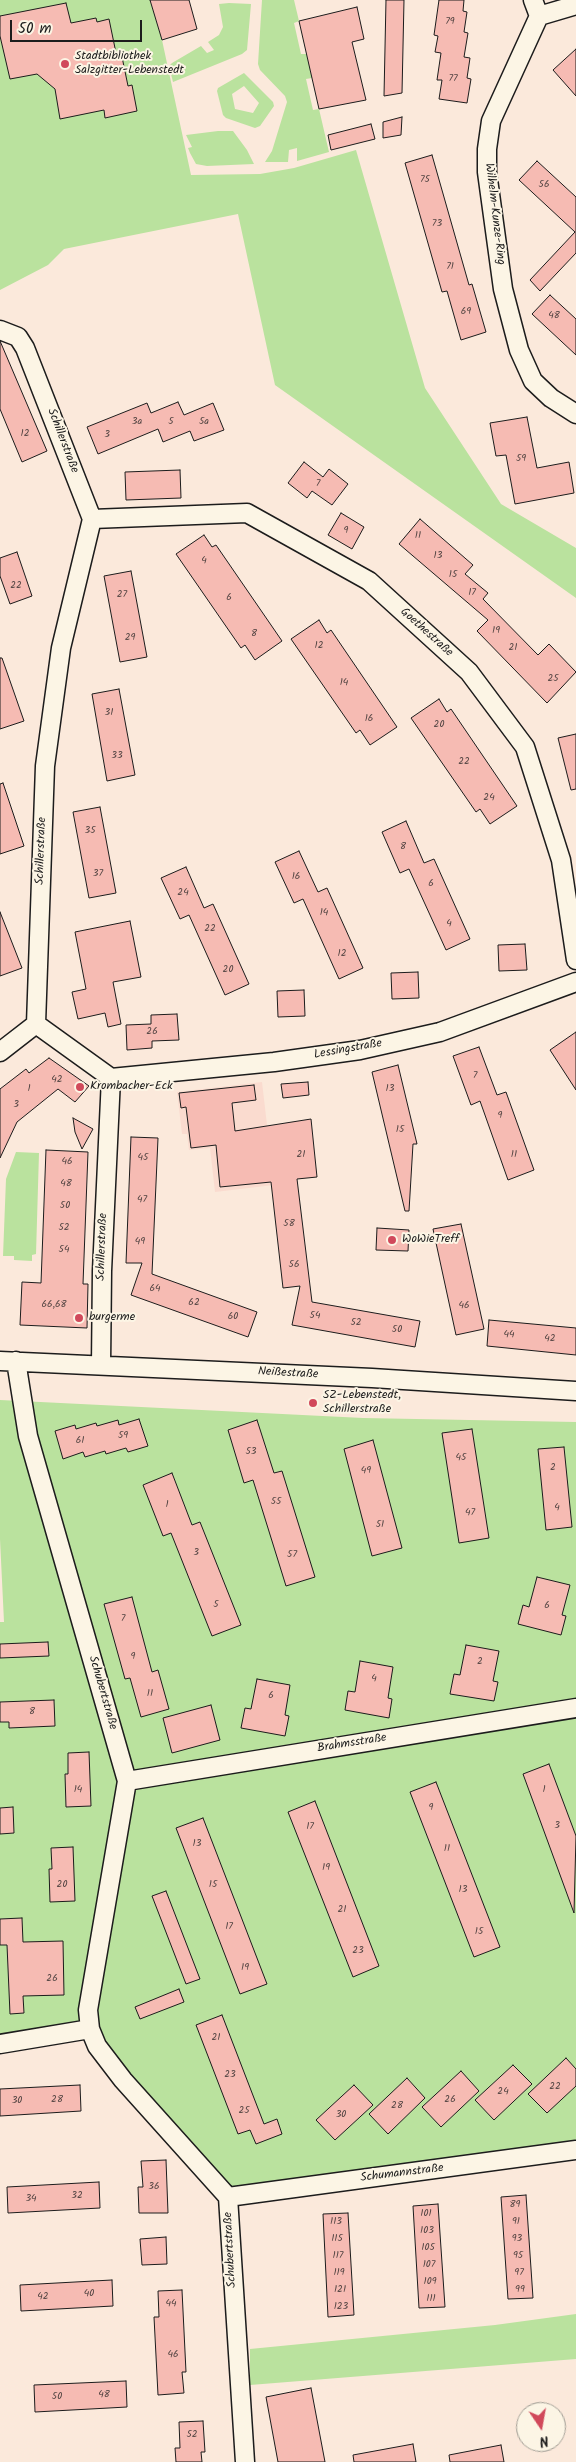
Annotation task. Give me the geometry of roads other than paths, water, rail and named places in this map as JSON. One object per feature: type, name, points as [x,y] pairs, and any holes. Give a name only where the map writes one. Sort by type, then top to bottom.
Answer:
[{"type":"street","points":[[536,8],[576,5]]},
{"type":"street","name":"Wilhelm-Kunze-Ring","points":[[536,8],[491,122],[486,150],[487,172],[503,289],[519,350],[533,381],[552,398],[576,414]]},
{"type":"street","name":"Schillerstraße","points":[[0,330],[18,337],[25,348],[92,519],[62,648],[45,766],[36,1024]]},
{"type":"street","name":"Goethestraße","points":[[92,519],[248,513],[369,581],[470,672],[525,747],[561,860],[576,960]]},
{"type":"street","name":"Lessingstraße","points":[[111,1078],[274,1062],[360,1050],[440,1032],[576,982]]},
{"type":"street","points":[[0,1052],[36,1024],[111,1078]]},
{"type":"street","name":"Schillerstraße","points":[[101,1365],[102,1271],[111,1078]]},
{"type":"street","name":"Neißestraße","points":[[8,1361],[372,1378],[576,1391]]},
{"type":"street","name":"Schubertstraße","points":[[8,1361],[128,1781],[88,2010],[90,2029],[97,2046],[123,2080],[228,2197],[245,2462]]},
{"type":"street","name":"Brahmsstraße","points":[[128,1781],[576,1708]]},
{"type":"street","points":[[0,2044],[90,2029]]},
{"type":"street","name":"Schumannstraße","points":[[228,2197],[576,2150]]},
{"type":"place","name":"Stadtbibliothek Salzgitter-Lebenstedt","points":[[65,64]]},
{"type":"place","name":"Krombacher-Eck","points":[[80,1087]]},
{"type":"place","name":"WoWieTreff","points":[[392,1240]]},
{"type":"place","name":"burgerme","points":[[79,1318]]},
{"type":"place","name":"SZ-Lebenstedt, Schillerstraße","points":[[313,1403]]}]
